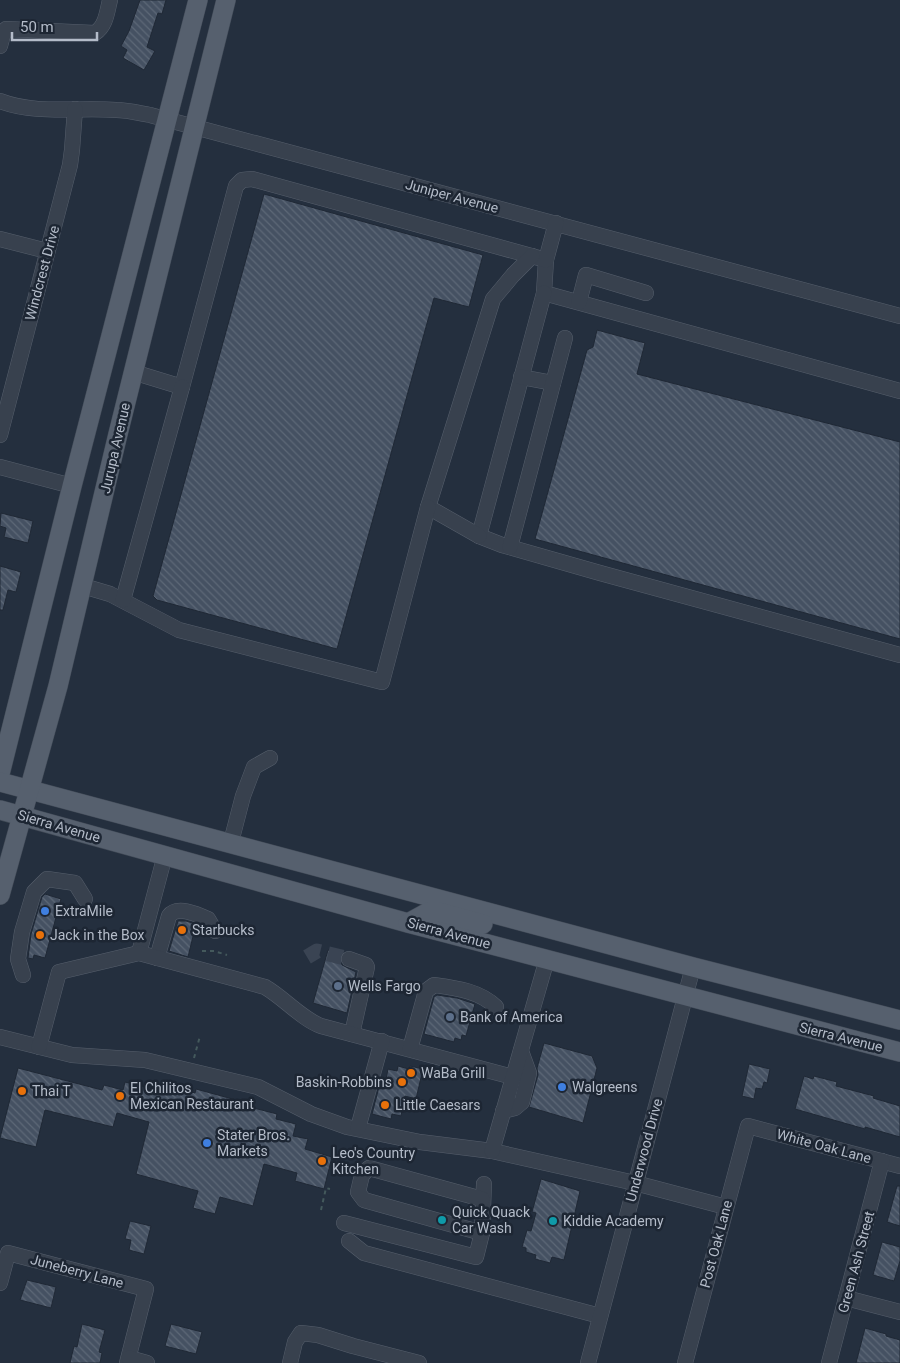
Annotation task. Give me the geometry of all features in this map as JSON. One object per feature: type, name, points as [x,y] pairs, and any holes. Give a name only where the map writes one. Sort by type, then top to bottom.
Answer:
[{"type":"main road","points":[[0,774],[72,486],[198,0]]},
{"type":"main road","name":"Jurupa Avenue","points":[[0,895],[58,686],[133,372],[226,0]]},
{"type":"main road","name":"Sierra Avenue","points":[[0,782],[231,842],[693,967],[900,1020]]},
{"type":"main road","name":"Sierra Avenue","points":[[0,810],[408,922],[900,1052]]},
{"type":"main road","points":[[408,922],[428,912],[439,912],[542,937],[578,935]]},
{"type":"street","points":[[0,46],[6,29],[94,33],[104,24],[110,0]]},
{"type":"street","name":"Juniper Avenue","points":[[0,101],[28,107],[117,110],[167,120],[900,316]]},
{"type":"street","name":"Windcrest Drive","points":[[0,435],[7,379],[47,251],[70,165],[75,109]]},
{"type":"street","points":[[123,600],[236,186],[242,180],[252,179],[539,258]]},
{"type":"street","points":[[83,586],[110,594],[179,630],[382,682],[428,507],[493,299],[513,275],[539,258],[556,223]]},
{"type":"street","points":[[0,239],[47,251]]},
{"type":"street","points":[[479,536],[544,293],[539,258]]},
{"type":"street","points":[[579,302],[586,275],[646,293]]},
{"type":"street","points":[[606,310],[613,283]]},
{"type":"street","points":[[544,293],[900,391]]},
{"type":"street","points":[[510,547],[565,338]]},
{"type":"street","points":[[133,372],[182,387]]},
{"type":"street","points":[[521,377],[553,383]]},
{"type":"street","points":[[0,467],[72,486]]},
{"type":"street","points":[[428,507],[479,536],[510,547],[600,574],[900,655]]},
{"type":"street","points":[[231,842],[242,796],[254,767],[270,758]]},
{"type":"street","points":[[139,953],[164,856]]},
{"type":"street","points":[[23,975],[18,959],[22,932],[34,892],[47,879],[75,884],[85,899]]},
{"type":"street","points":[[157,958],[169,916],[172,912],[178,910],[208,919],[215,931]]},
{"type":"street","points":[[39,1047],[59,972],[139,953],[265,987],[280,996],[312,1023],[513,1077]]},
{"type":"street","points":[[349,959],[366,964],[367,967],[352,1034]]},
{"type":"street","points":[[492,1151],[547,959]]},
{"type":"street","name":"Underwood Drive","points":[[588,1363],[693,967]]},
{"type":"street","points":[[410,1049],[426,991],[434,984],[476,993],[488,998],[496,1007]]},
{"type":"street","points":[[0,1037],[72,1055],[145,1060],[249,1085],[278,1096],[323,1120],[420,1142],[492,1151],[635,1183],[726,1207]]},
{"type":"street","points":[[358,1128],[382,1041]]},
{"type":"street","points":[[503,1112],[514,1108],[522,1102],[529,1073],[521,1050]]},
{"type":"street","name":"White Oak Lane","points":[[748,1126],[900,1166]]},
{"type":"street","name":"Post Oak Lane","points":[[685,1363],[748,1126]]},
{"type":"street","name":"Green Ash Street","points":[[829,1363],[882,1161]]},
{"type":"street","points":[[344,1223],[476,1257],[482,1233],[483,1192],[369,1168],[362,1175],[358,1192],[364,1200],[482,1233]]},
{"type":"street","points":[[349,1241],[364,1253],[600,1316]]},
{"type":"street","name":"Juneberry Lane","points":[[0,1283],[8,1253],[146,1289],[128,1360]]},
{"type":"street","points":[[846,1298],[900,1312]]},
{"type":"street","points":[[290,1363],[295,1342],[301,1333],[318,1334],[353,1346],[419,1363]]},
{"type":"street","points":[[128,1360],[147,1363]]},
{"type":"path","points":[[202,951],[214,951],[227,955]]},
{"type":"path","points":[[321,1210],[326,1188],[330,1189]]},
{"type":"building","points":[[140,0],[166,0],[162,14],[158,13],[147,47],[155,51],[144,70],[123,58],[127,50],[121,46],[129,31]]},
{"type":"building","points":[[264,194],[483,255],[469,307],[434,298],[337,649],[157,600],[153,596]]},
{"type":"building","points":[[597,330],[645,343],[637,374],[900,442],[900,639],[535,539],[587,350],[593,347]]},
{"type":"building","points":[[1,513],[33,521],[28,543],[4,537],[6,528],[0,526]]},
{"type":"building","points":[[0,566],[21,572],[16,592],[8,590],[3,610],[0,610]]},
{"type":"building","points":[[45,894],[61,899],[45,958],[34,955],[33,959],[28,958],[31,934],[42,897]]},
{"type":"building","name":"Starbucks","points":[[178,921],[196,924],[188,957],[169,951]]},
{"type":"building","name":"Wells Fargo","points":[[328,950],[342,954],[340,960],[342,965],[356,972],[347,1013],[313,1003]]},
{"type":"building","name":"Bank of America","points":[[437,995],[457,998],[475,1004],[466,1036],[462,1035],[461,1040],[455,1038],[454,1042],[424,1034],[434,997]]},
{"type":"building","name":"Walgreens","points":[[544,1043],[592,1056],[597,1068],[583,1123],[529,1107]]},
{"type":"building","points":[[749,1064],[770,1069],[767,1083],[764,1082],[762,1089],[756,1088],[754,1099],[742,1096]]},
{"type":"building","points":[[398,1066],[409,1069],[410,1066],[423,1069],[416,1099],[405,1096],[401,1116],[392,1114],[391,1119],[372,1114],[380,1083],[385,1084],[388,1069],[397,1071]]},
{"type":"building","points":[[18,1068],[102,1090],[104,1085],[123,1090],[125,1082],[158,1090],[159,1085],[184,1092],[185,1090],[195,1093],[196,1089],[251,1104],[250,1107],[277,1114],[276,1119],[296,1124],[293,1136],[308,1139],[305,1149],[332,1157],[324,1189],[295,1181],[297,1173],[264,1164],[253,1206],[220,1197],[215,1214],[193,1208],[198,1191],[136,1174],[149,1122],[117,1113],[113,1127],[45,1110],[36,1147],[0,1138]]},
{"type":"building","points":[[804,1076],[813,1079],[814,1076],[837,1082],[836,1086],[874,1096],[873,1098],[900,1106],[900,1137],[795,1109]]},
{"type":"building","name":"Kiddie Academy","points":[[541,1179],[580,1191],[564,1260],[552,1257],[550,1263],[535,1259],[536,1255],[526,1252],[526,1248],[522,1247],[527,1230],[531,1231],[536,1213],[532,1212]]},
{"type":"building","points":[[897,1186],[900,1186],[900,1226],[887,1222]]},
{"type":"building","points":[[130,1221],[151,1226],[144,1254],[129,1250],[131,1240],[125,1239]]},
{"type":"building","points":[[882,1242],[900,1247],[900,1261],[894,1281],[873,1275]]},
{"type":"building","points":[[27,1280],[56,1287],[51,1308],[20,1300]]},
{"type":"building","points":[[82,1324],[105,1330],[99,1352],[102,1353],[100,1363],[70,1363],[74,1346],[77,1347]]},
{"type":"building","points":[[171,1324],[202,1332],[196,1354],[165,1346]]},
{"type":"building","points":[[865,1328],[900,1340],[900,1363],[856,1363]]},
{"type":"tunnel","points":[[307,957],[317,951],[349,959]]},
{"type":"place","name":"ExtraMile","points":[[45,911]]},
{"type":"place","name":"Starbucks","points":[[182,930]]},
{"type":"place","name":"Jack in the Box","points":[[40,935]]},
{"type":"place","name":"Wells Fargo","points":[[338,986]]},
{"type":"place","name":"Bank of America","points":[[450,1017]]},
{"type":"place","name":"WaBa Grill","points":[[411,1073]]},
{"type":"place","name":"Baskin-Robbins","points":[[402,1082]]},
{"type":"place","name":"Walgreens","points":[[562,1087]]},
{"type":"place","name":"Thai T","points":[[22,1091]]},
{"type":"place","name":"El Chilitos Mexican Restaurant","points":[[120,1096]]},
{"type":"place","name":"Little Caesars","points":[[385,1105]]},
{"type":"place","name":"Stater Bros. Markets","points":[[207,1143]]},
{"type":"place","name":"Leo's Country Kitchen","points":[[322,1161]]},
{"type":"place","name":"Quick Quack Car Wash","points":[[442,1220]]},
{"type":"place","name":"Kiddie Academy","points":[[553,1221]]}]
